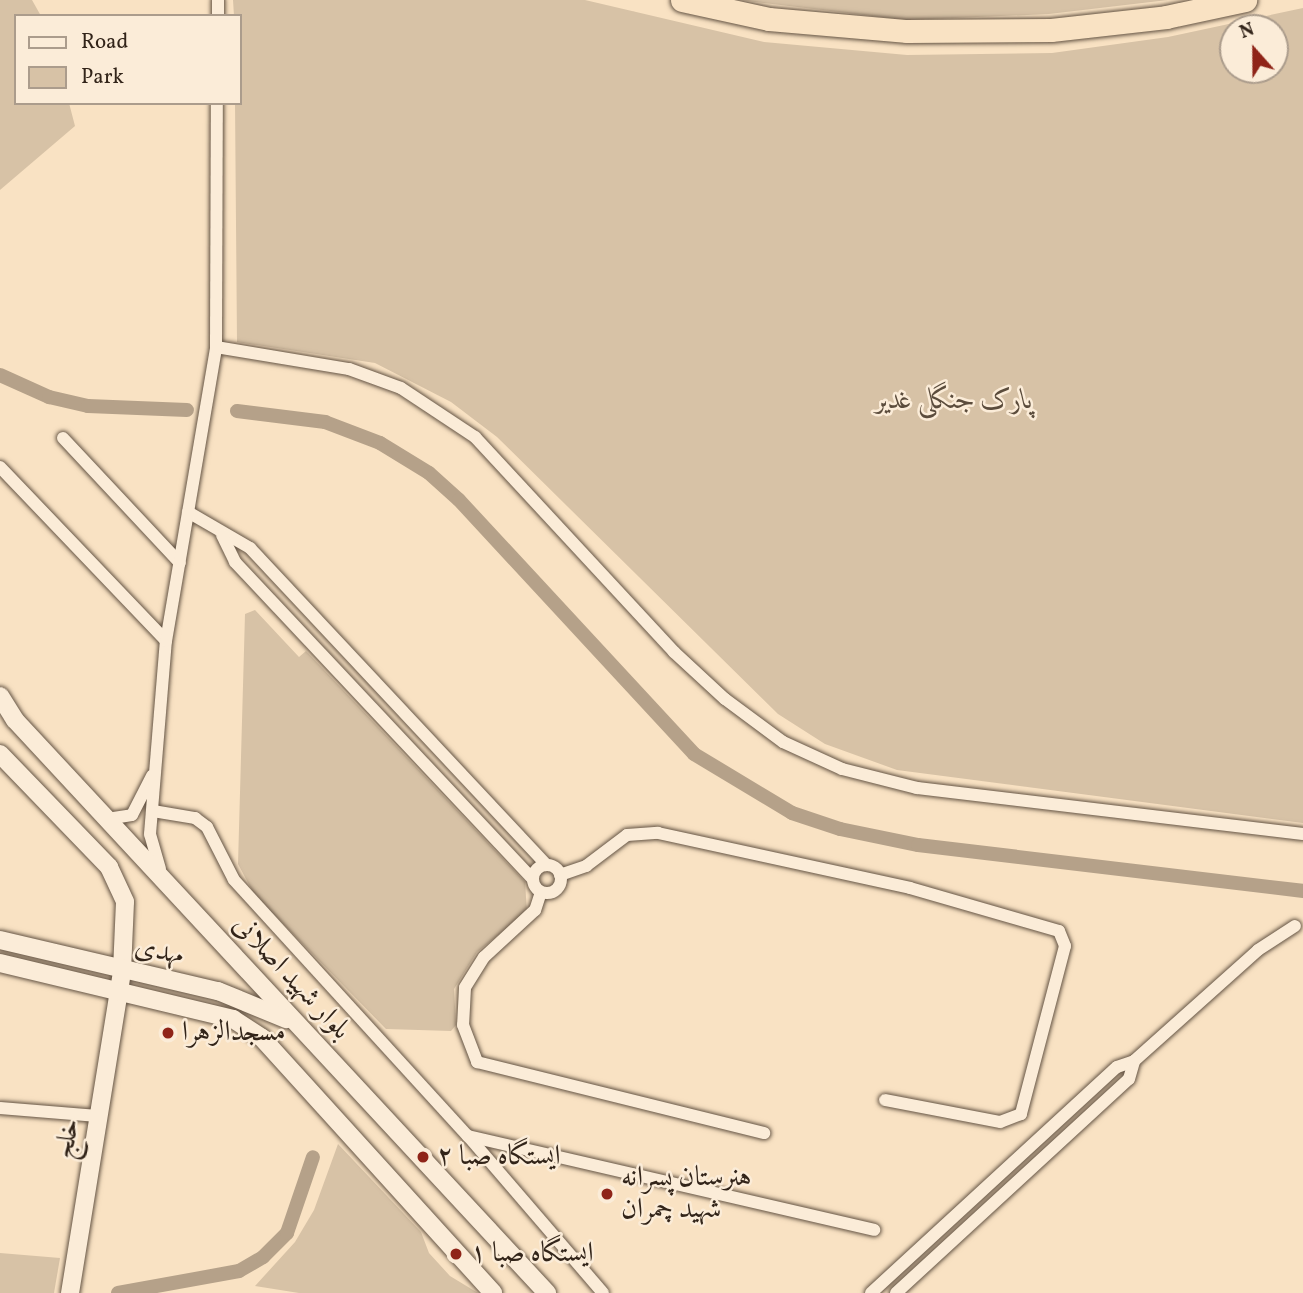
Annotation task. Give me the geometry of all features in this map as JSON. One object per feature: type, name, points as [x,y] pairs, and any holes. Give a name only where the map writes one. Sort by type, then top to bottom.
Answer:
[{"type":"highway","points":[[682,0],[769,19],[907,31],[1051,30],[1166,17],[1245,0]]},
{"type":"main road","name":"بلوار شهید اصلانی","points":[[0,696],[15,720],[547,1293]]},
{"type":"main road","points":[[0,754],[109,867],[120,886],[127,927],[122,972]]},
{"type":"main road","name":"مهدی","points":[[0,940],[122,972],[218,991],[265,1007],[302,1028]]},
{"type":"main road","name":"مهدی","points":[[0,963],[117,994],[233,1018],[262,1038],[492,1293]]},
{"type":"main road","name":"خلج","points":[[70,1293],[122,972]]},
{"type":"street","points":[[164,880],[151,851],[153,773],[166,641],[216,347],[217,105]]},
{"type":"street","points":[[216,347],[349,369],[401,388],[475,437],[674,652],[725,699],[783,742],[842,769],[918,788],[1303,834]]},
{"type":"street","points":[[63,438],[180,563]]},
{"type":"street","points":[[0,467],[166,641]]},
{"type":"street","points":[[188,512],[222,535],[250,548],[560,876]]},
{"type":"street","points":[[222,535],[235,562],[532,878],[541,892]]},
{"type":"street","points":[[261,589],[275,575]]},
{"type":"street","points":[[297,626],[311,614]]},
{"type":"street","points":[[364,699],[379,685]]},
{"type":"street","points":[[107,819],[132,815],[153,773]]},
{"type":"street","points":[[455,796],[470,782]]},
{"type":"street","points":[[153,811],[195,818],[207,827],[234,880],[468,1136],[603,1293]]},
{"type":"street","points":[[560,876],[586,866],[627,835],[658,833],[911,888],[1059,931],[1065,946],[1021,1114],[1000,1122],[885,1100]]},
{"type":"street","points":[[532,878],[539,867],[547,865]]},
{"type":"street","points":[[541,892],[556,890],[560,876]]},
{"type":"street","points":[[541,892],[535,910],[484,957],[465,988],[463,1025],[477,1062],[764,1133]]},
{"type":"street","points":[[871,1293],[1117,1067],[1134,1061],[1258,950],[1295,926]]},
{"type":"street","points":[[896,1293],[1129,1079],[1134,1061]]},
{"type":"street","points":[[0,1108],[98,1116]]},
{"type":"street","points":[[468,1136],[874,1230]]},
{"type":"green space","points":[[0,0],[32,0],[40,14],[14,14],[14,105],[70,105],[75,126],[0,190]]},
{"type":"green space","name":"پارک جنگلی غدیر","points":[[233,0],[585,0],[764,42],[907,55],[1052,53],[1168,37],[1219,26],[1219,84],[1289,84],[1289,14],[1275,14],[1303,8],[1303,823],[897,770],[825,744],[778,714],[497,437],[451,402],[375,363],[237,342],[235,105],[242,105],[242,14],[234,14]]},
{"type":"green space","points":[[740,0],[1168,0],[1049,14],[906,20]]},
{"type":"green space","points":[[255,610],[299,657],[306,651],[525,882],[527,912],[477,952],[454,989],[456,1025],[451,1031],[386,1029],[254,894],[238,864],[245,614]]},
{"type":"green space","points":[[338,1144],[421,1232],[429,1253],[450,1276],[478,1293],[299,1293],[255,1286],[295,1242],[314,1210]]},
{"type":"green space","points":[[0,1253],[60,1258],[54,1293],[0,1293]]},
{"type":"waterway","points":[[0,375],[49,397],[88,406],[187,410]]},
{"type":"waterway","points":[[237,411],[325,422],[380,443],[429,473],[459,500],[694,754],[792,813],[840,829],[918,845],[1303,891]]},
{"type":"waterway","points":[[118,1293],[239,1271],[263,1257],[287,1233],[313,1157]]},
{"type":"place","name":"مسجدالزهرا","points":[[168,1033]]},
{"type":"place","name":"ایستگاه صبا ۲","points":[[423,1157]]},
{"type":"place","name":"هنرستان پسرانه شهید چمران","points":[[607,1194]]},
{"type":"place","name":"ایستگاه صبا ۱","points":[[456,1254]]}]
